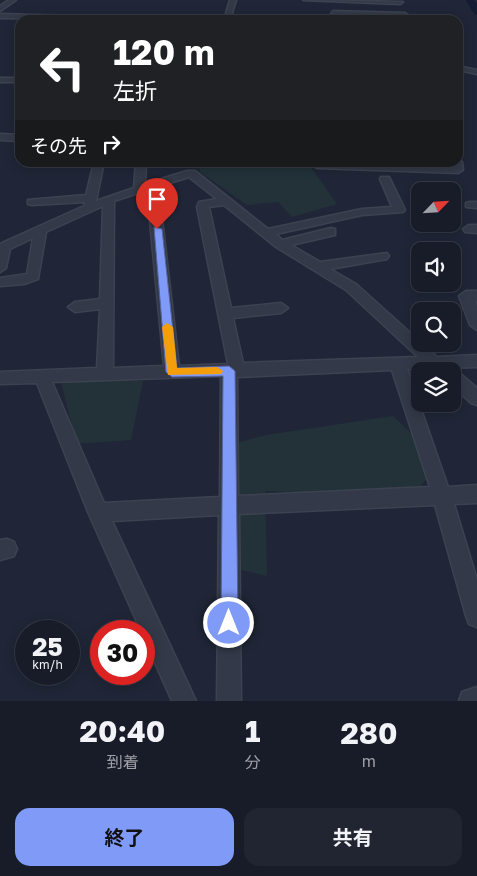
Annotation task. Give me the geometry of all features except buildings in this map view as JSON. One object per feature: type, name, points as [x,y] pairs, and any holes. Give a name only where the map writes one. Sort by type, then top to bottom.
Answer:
[{"type":"street","points":[[0,10],[13,0]]},
{"type":"street","points":[[228,15],[233,0]]},
{"type":"street","points":[[306,0],[400,1],[405,15]]},
{"type":"street","points":[[336,15],[341,13],[375,15]]},
{"type":"street","points":[[0,16],[15,16]]},
{"type":"street","points":[[463,69],[477,72]]},
{"type":"street","points":[[0,80],[15,80]]},
{"type":"street","points":[[0,137],[15,138]]},
{"type":"street","points":[[0,268],[2,248],[61,222],[90,203],[98,167]]},
{"type":"street","points":[[142,167],[145,188]]},
{"type":"street","points":[[345,167],[387,170],[458,170],[458,167]]},
{"type":"street","points":[[32,202],[51,200],[90,203],[109,200],[145,188],[191,168],[226,200],[280,244],[351,287],[437,362]]},
{"type":"street","points":[[266,233],[362,212],[399,210],[387,170]]},
{"type":"street","points":[[145,188],[154,193],[172,372]]},
{"type":"street","points":[[51,200],[61,222]]},
{"type":"street","points":[[105,374],[109,200]]},
{"type":"street","points":[[226,200],[203,204],[203,207],[225,314],[233,371],[229,701]]},
{"type":"street","points":[[0,282],[24,280],[33,276],[40,231]]},
{"type":"street","points":[[280,244],[331,232]]},
{"type":"street","points":[[316,267],[383,256]]},
{"type":"street","points":[[477,296],[466,296],[477,325]]},
{"type":"street","points":[[75,307],[107,303]]},
{"type":"street","points":[[225,314],[281,308]]},
{"type":"street","points":[[461,363],[477,361]]},
{"type":"street","points":[[398,365],[442,497],[477,616]]},
{"type":"street","points":[[0,378],[411,365]]},
{"type":"street","points":[[42,376],[98,512],[184,701]]},
{"type":"street","points":[[461,384],[477,398]]},
{"type":"street","points":[[98,512],[477,494]]},
{"type":"street","points":[[471,701],[477,700]]},
{"type":"shaded area","points":[[199,167],[311,167],[337,204],[292,217],[278,202],[247,205],[200,172]]},
{"type":"shaded area","points":[[60,379],[143,381],[131,440],[77,444]]},
{"type":"shaded area","points":[[393,416],[414,436],[427,478],[420,486],[344,494],[265,491],[267,576],[237,569],[237,443],[266,435]]},
{"type":"waterway","points":[[470,0],[477,12]]},
{"type":"slow traffic","points":[[167,327],[172,372],[217,371]]},
{"type":"route","points":[[157,229],[172,372],[229,371],[229,623]]}]
